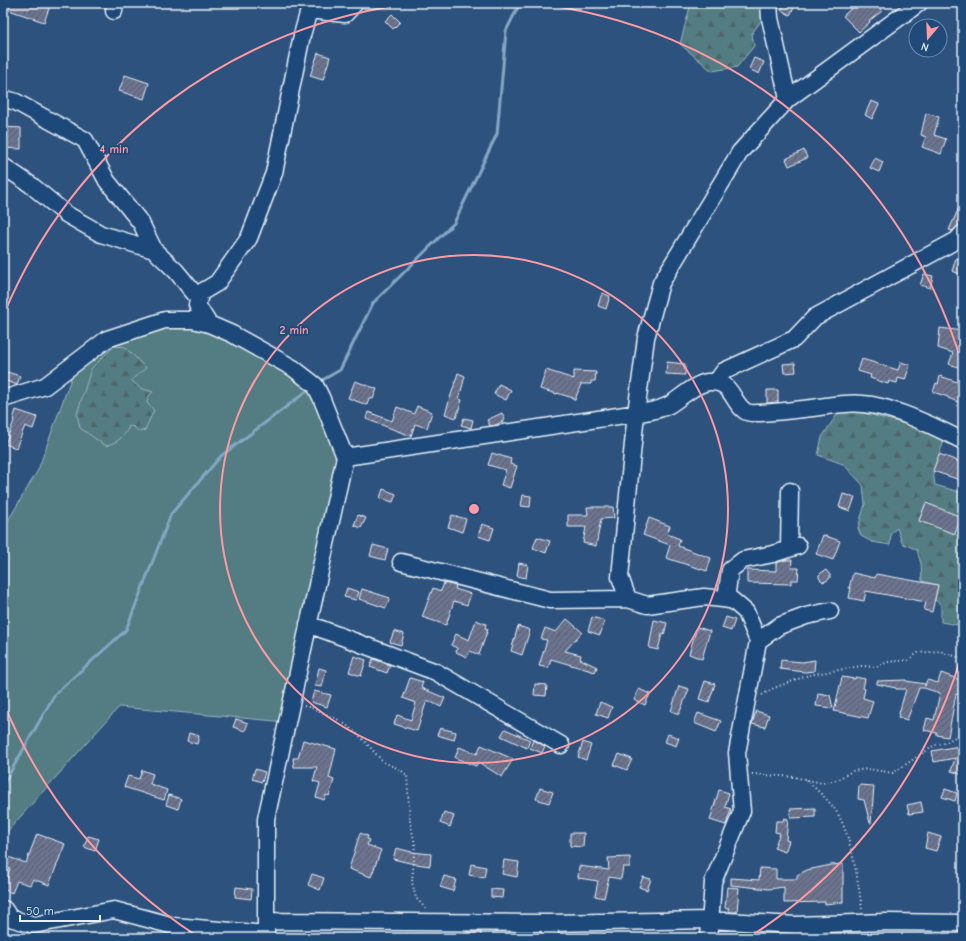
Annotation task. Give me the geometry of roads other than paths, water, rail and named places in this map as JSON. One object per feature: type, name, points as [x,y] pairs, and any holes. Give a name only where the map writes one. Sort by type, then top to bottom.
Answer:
[{"type":"street","points":[[209,324],[197,304],[198,299],[200,293],[217,283],[249,238],[274,173],[302,35],[310,6],[345,14],[355,3]]},
{"type":"street","points":[[769,3],[770,18],[788,99]]},
{"type":"street","points":[[628,599],[620,578],[636,413],[646,338],[661,283],[740,152],[788,99],[918,3]]},
{"type":"street","points":[[3,98],[16,102],[85,140],[107,181],[141,223],[154,250],[176,271],[198,299]]},
{"type":"street","points":[[3,166],[31,185],[66,214],[101,234],[154,250]]},
{"type":"street","points":[[716,382],[724,371],[794,339],[815,317],[957,240],[963,233]]},
{"type":"street","points":[[3,399],[45,386],[107,339],[165,320],[193,320],[209,324],[232,334],[293,368],[315,385],[321,397],[344,457],[266,819],[266,931]]},
{"type":"street","points":[[344,457],[659,409],[668,406],[703,383],[716,382],[724,385],[730,391],[741,408],[748,412],[760,413],[848,403],[865,404],[883,407],[908,416],[963,440]]},
{"type":"street","points":[[728,600],[730,570],[743,560],[773,554],[793,547],[790,492]]},
{"type":"street","points":[[402,562],[550,600],[628,599],[647,605],[704,597],[732,600],[746,612],[758,641],[737,753],[742,811],[713,882],[709,938]]},
{"type":"street","points":[[758,641],[779,626],[806,616],[830,611]]},
{"type":"street","points":[[308,624],[436,672],[561,745]]},
{"type":"street","points":[[4,909],[10,918],[34,925],[114,910],[174,926],[266,931],[550,930],[710,920],[795,925],[864,922],[963,923]]},
{"type":"waterway","points":[[319,382],[340,370],[373,303],[454,223],[497,134],[506,31],[520,3]]},
{"type":"waterway","points":[[3,785],[55,694],[126,630],[171,514],[221,456],[311,388]]}]
